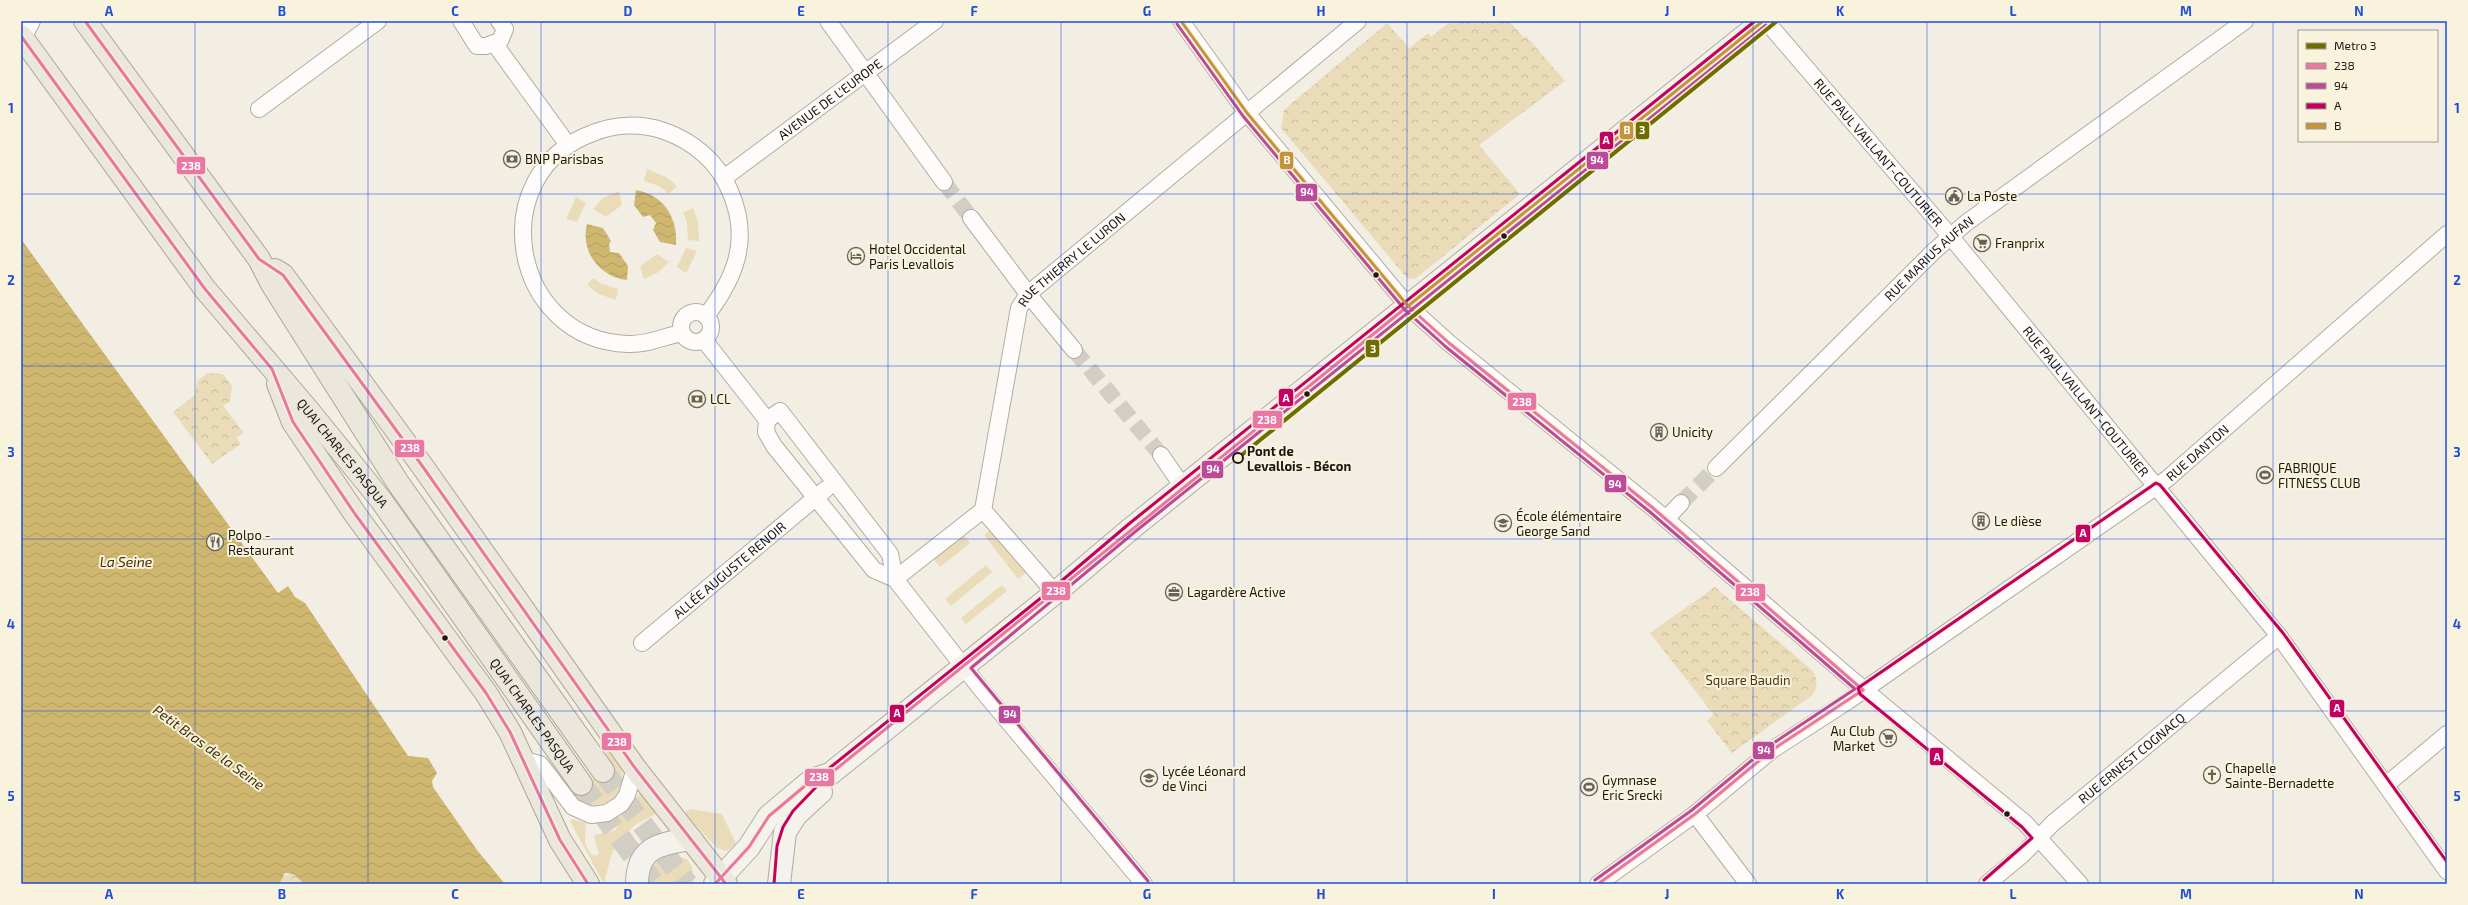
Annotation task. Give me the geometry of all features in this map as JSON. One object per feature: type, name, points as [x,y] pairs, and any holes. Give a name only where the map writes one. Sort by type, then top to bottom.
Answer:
[{"type":"main road","name":"QUAI CHARLES PASQUA","points":[[85,21],[259,259],[272,284],[398,483],[603,771]]},
{"type":"main road","points":[[259,259],[283,275],[423,467],[635,768],[691,839],[721,882],[749,847],[769,816],[812,780],[830,774],[964,667],[1183,487],[1763,21]]},
{"type":"main road","name":"QUAI CHARLES PASQUA","points":[[25,32],[205,290],[308,410],[381,500],[581,784]]},
{"type":"main road","points":[[272,369],[293,422],[355,514],[486,693],[510,732],[560,840],[588,884]]},
{"type":"main road","points":[[779,884],[785,832],[796,815],[819,794],[830,774]]},
{"type":"main road","points":[[637,884],[638,870],[651,848],[661,844],[691,839]]},
{"type":"street","points":[[259,109],[378,21]]},
{"type":"street","points":[[460,21],[477,46],[486,46],[500,41],[505,29],[499,21]]},
{"type":"street","points":[[828,21],[944,182]]},
{"type":"street","name":"AVENUE DE L'EUROPE","points":[[724,178],[935,21]]},
{"type":"street","points":[[1180,21],[1247,113],[1408,306],[1449,343],[1666,518],[1864,690],[2025,822],[2080,884]]},
{"type":"street","name":"RUE THIERRY LE LURON","points":[[983,510],[1017,316],[1019,308],[1028,294],[1358,21]]},
{"type":"street","name":"RUE PAUL VAILLANT-COUTURIER","points":[[1766,21],[1950,237],[2279,636],[2447,871]]},
{"type":"street","name":"RUE MARIUS AUFAN","points":[[1716,468],[1950,237],[2245,21]]},
{"type":"street","points":[[494,43],[568,145]]},
{"type":"street","points":[[682,333],[648,343],[629,344],[591,337],[557,316],[534,284],[523,247],[525,208],[531,190],[541,173],[568,145],[604,129],[629,126],[658,129],[691,144],[705,155],[724,178],[734,200],[739,217],[739,253],[726,289],[706,316]]},
{"type":"street","points":[[971,218],[1028,294],[1074,350]]},
{"type":"street","name":"RUE DANTON","points":[[1598,884],[1694,814],[1772,750],[1864,690],[2156,488],[2447,234]]},
{"type":"street","points":[[699,312],[706,316],[711,329],[704,340],[691,341],[682,333],[681,326],[687,315],[699,312]]},
{"type":"street","points":[[704,340],[767,420],[766,432],[774,446],[817,497],[874,570],[895,579]]},
{"type":"street","points":[[767,420],[780,411],[890,554],[895,579],[964,667],[1144,884]]},
{"type":"street","points":[[1160,455],[1183,487]]},
{"type":"street","name":"ALLÉE AUGUSTE RENOIR","points":[[642,643],[834,482]]},
{"type":"street","points":[[1666,518],[1681,503]]},
{"type":"street","points":[[895,579],[983,510],[1055,593]]},
{"type":"street","name":"RUE ERNEST COGNACQ","points":[[1987,884],[2053,824],[2279,636]]},
{"type":"street","points":[[2386,786],[2447,734]]},
{"type":"street","points":[[524,760],[540,764],[573,807],[591,815],[607,813],[621,804],[627,795],[635,768]]},
{"type":"street","points":[[1694,814],[1748,884]]},
{"type":"green space","points":[[1451,21],[1509,21],[1524,38],[1526,36],[1565,81],[1479,145],[1520,194],[1415,279],[1407,278],[1281,128],[1284,110],[1387,23],[1409,48],[1428,33],[1431,37]]},
{"type":"green space","points":[[647,169],[666,177],[677,186],[669,194],[659,186],[644,181]]},
{"type":"green space","points":[[619,191],[622,205],[606,217],[593,209],[603,198]]},
{"type":"green space","points":[[576,197],[586,203],[577,222],[566,219]]},
{"type":"green space","points":[[693,208],[698,222],[699,241],[688,240],[687,222],[683,213]]},
{"type":"green space","points":[[686,248],[697,251],[686,273],[677,267]]},
{"type":"green space","points":[[657,254],[669,262],[659,272],[644,279],[640,266]]},
{"type":"green space","points":[[593,278],[602,284],[618,289],[616,300],[599,294],[587,285]]},
{"type":"green space","points":[[208,373],[223,374],[232,386],[230,401],[223,406],[244,433],[236,438],[241,444],[212,464],[173,412],[195,395],[197,381]]},
{"type":"green space","points":[[991,529],[1026,573],[1018,579],[984,535]]},
{"type":"green space","points":[[963,534],[970,543],[940,567],[933,558]]},
{"type":"green space","points":[[986,565],[992,572],[951,606],[945,599]]},
{"type":"green space","points":[[1002,585],[1007,591],[966,624],[961,618]]},
{"type":"green space","name":"Square Baudin","points":[[1715,587],[1813,671],[1816,678],[1816,687],[1811,696],[1732,753],[1707,721],[1714,715],[1650,633]]},
{"type":"green space","points":[[609,749],[618,763],[623,776],[623,785],[620,793],[608,802],[599,805],[580,804],[564,782],[582,783],[590,781],[602,767],[606,758],[606,752]]},
{"type":"green space","points":[[640,793],[658,813],[636,824],[617,843],[611,856],[604,884],[570,821],[573,819],[586,823],[585,843],[591,854],[596,856],[599,853],[594,837],[595,835],[616,830],[620,815],[632,806]]},
{"type":"green space","points":[[691,809],[722,814],[736,844],[727,851],[717,848],[686,815],[686,811]]},
{"type":"green space","points":[[669,855],[687,859],[692,867],[694,884],[648,884],[649,874],[653,865],[660,859]]},
{"type":"green space","points":[[291,873],[297,875],[303,884],[279,884],[281,878]]},
{"type":"water","points":[[636,190],[654,197],[667,209],[675,226],[676,245],[660,242],[653,230],[656,223],[650,215],[643,217],[634,205]]},
{"type":"water","points":[[587,224],[603,228],[611,241],[609,244],[610,252],[619,253],[628,266],[627,280],[608,274],[594,261],[586,244]]},
{"type":"water","points":[[21,239],[278,593],[288,586],[295,597],[305,603],[408,756],[428,758],[437,773],[432,781],[433,787],[477,850],[505,884],[303,884],[296,876],[285,873],[279,884],[21,884]]},
{"type":"tunnel","points":[[944,182],[971,218]]},
{"type":"tunnel","points":[[1074,350],[1161,455]]},
{"type":"tunnel","points":[[1681,503],[1716,468]]},
{"type":"tunnel","points":[[603,771],[687,884]]},
{"type":"tunnel","points":[[581,784],[654,884]]},
{"type":"metro line","name":"3","points":[[1238,458],[1777,21]]},
{"type":"transit line","name":"238","points":[[85,21],[259,259],[283,275],[423,467],[635,768],[726,884]]},
{"type":"transit line","name":"B","points":[[1181,21],[1247,113],[1408,306],[1763,21]]},
{"type":"transit line","name":"A","points":[[774,884],[777,846],[783,827],[793,811],[819,784],[827,770],[1052,589],[1130,523],[1755,21]]},
{"type":"transit line","name":"94","points":[[1177,24],[1243,116],[1405,310],[1446,347],[1650,512],[1855,689],[1769,746],[1692,810],[1595,880]]},
{"type":"transit line","name":"94","points":[[1148,881],[971,668],[1136,531],[1766,25]]},
{"type":"transit line","name":"238","points":[[21,36],[205,289],[272,369],[293,422],[355,514],[486,693],[510,732],[560,840],[588,884]]},
{"type":"transit line","name":"238","points":[[1408,306],[1449,343],[1653,508],[1863,690]]},
{"type":"transit line","name":"238","points":[[715,884],[749,847],[769,816],[812,780],[830,774],[1408,306]]},
{"type":"transit line","name":"A","points":[[1984,880],[2032,838],[2022,827],[1860,694],[1858,688],[2156,483],[2160,485],[2283,633],[2447,862]]},
{"type":"transit line","name":"238","points":[[1598,884],[1695,814],[1772,750],[1863,690]]},
{"type":"place","name":"BNP Parisbas","points":[[512,159]]},
{"type":"place","name":"La Poste","points":[[1954,196]]},
{"type":"place","name":"Franprix","points":[[1982,243]]},
{"type":"place","name":"Hotel Occidental Paris Levallois","points":[[856,256]]},
{"type":"place","name":"LCL","points":[[697,399]]},
{"type":"place","name":"Unicity","points":[[1659,432]]},
{"type":"place","name":"Pont de Levallois - Bécon","points":[[1238,458]]},
{"type":"place","name":"FABRIQUE FITNESS CLUB","points":[[2265,475]]},
{"type":"place","name":"Le dièse","points":[[1981,521]]},
{"type":"place","name":"École élémentaire George Sand","points":[[1503,523]]},
{"type":"place","name":"Polpo - Restaurant","points":[[215,542]]},
{"type":"place","name":"Lagardère Active","points":[[1174,592]]},
{"type":"place","name":"Au Club Market","points":[[1888,738]]},
{"type":"place","name":"Chapelle Sainte-Bernadette","points":[[2212,775]]},
{"type":"place","name":"Lycée Léonard de Vinci","points":[[1149,778]]},
{"type":"place","name":"Gymnase Eric Srecki","points":[[1589,787]]},
{"type":"water label","name":"La Seine","points":[[126,561]]},
{"type":"water label","name":"Petit Bras de la Seine","points":[[209,747]]}]
